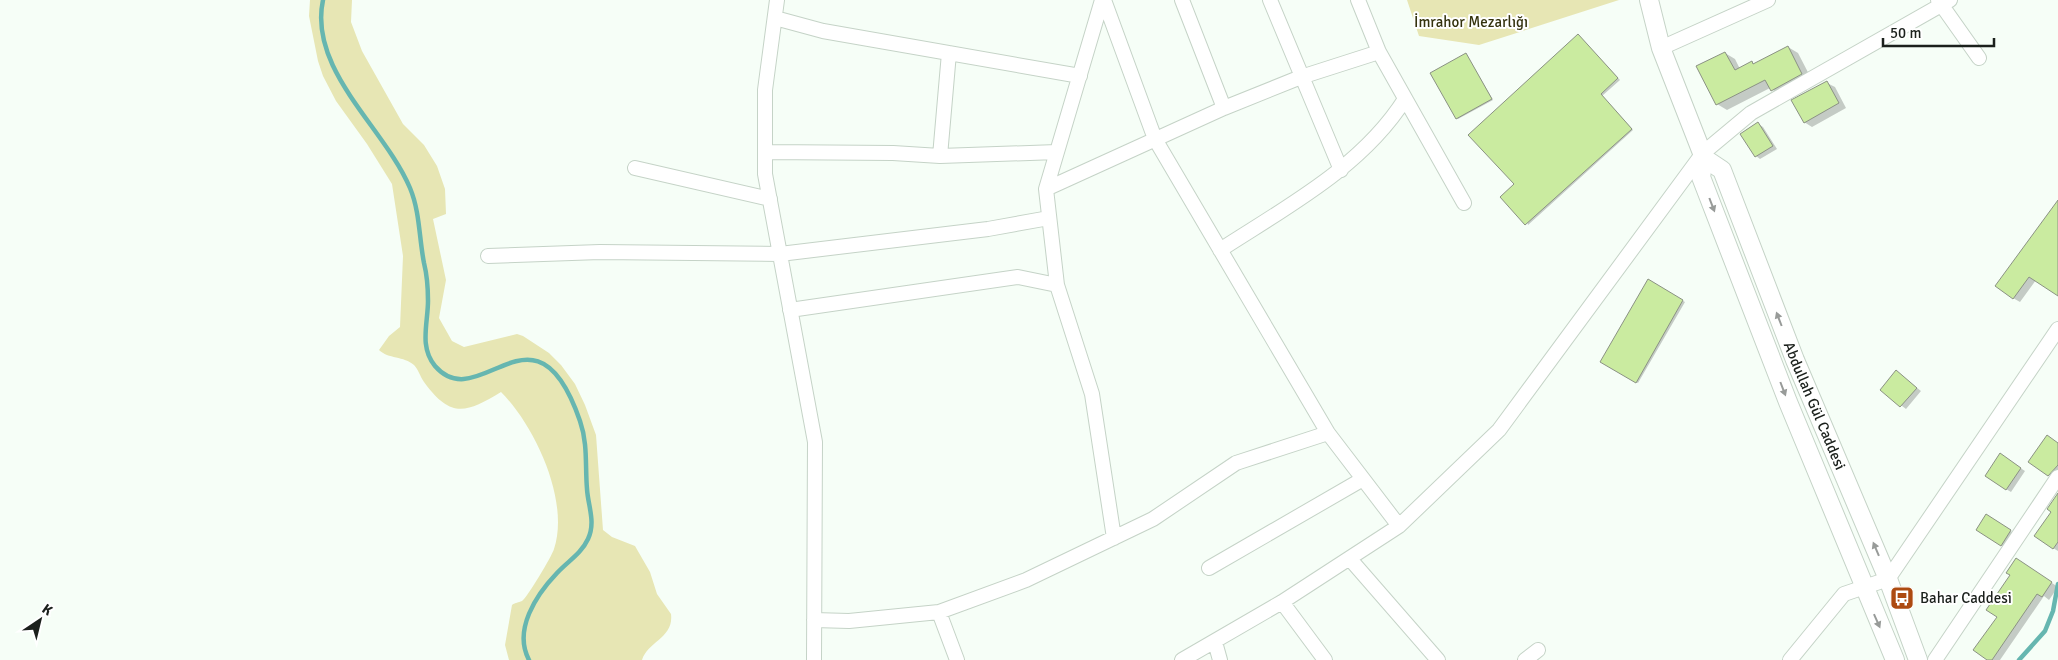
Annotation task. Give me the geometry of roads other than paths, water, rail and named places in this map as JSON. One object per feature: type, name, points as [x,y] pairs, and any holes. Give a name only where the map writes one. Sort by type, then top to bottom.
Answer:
[{"type":"street","points":[[777,0],[765,90],[765,174],[815,442],[814,660]]},
{"type":"street","points":[[1103,0],[1046,189],[1057,285],[1092,394],[1114,538]]},
{"type":"street","points":[[1103,0],[1155,139],[1328,433],[1399,526]]},
{"type":"street","points":[[1182,0],[1224,108]]},
{"type":"street","points":[[1270,0],[1341,170]]},
{"type":"street","points":[[1358,0],[1379,52],[1464,203]]},
{"type":"street","name":"Abdullah Gül Caddesi","points":[[1649,0],[1660,48],[1704,156],[1722,170],[1795,360],[1888,579],[1918,660]]},
{"type":"street","points":[[1660,48],[1768,0]]},
{"type":"street","points":[[1182,660],[1282,602],[1399,526],[1499,430],[1704,156],[1751,113],[1943,2],[1979,58]]},
{"type":"street","points":[[775,18],[823,31],[1080,76]]},
{"type":"street","points":[[1046,189],[1224,108],[1301,77],[1379,52]]},
{"type":"street","points":[[940,156],[949,54]]},
{"type":"street","points":[[1220,250],[1341,170],[1392,120],[1405,99]]},
{"type":"street","points":[[765,152],[893,153],[940,156],[1057,152]]},
{"type":"street","name":"Abdullah Gül Caddesi","points":[[1704,156],[1701,177],[1788,402],[1895,660]]},
{"type":"street","points":[[635,168],[770,199]]},
{"type":"street","points":[[488,256],[600,252],[780,254],[988,229],[1049,218]]},
{"type":"street","points":[[790,310],[1018,277],[1057,285]]},
{"type":"street","points":[[1790,660],[1844,594],[1888,579],[2058,329]]},
{"type":"street","points":[[814,620],[848,621],[940,612],[1026,580],[1153,519],[1236,463],[1328,433]]},
{"type":"street","points":[[1935,660],[2058,477]]},
{"type":"street","points":[[1209,568],[1363,479]]},
{"type":"street","points":[[1350,558],[1438,660]]},
{"type":"street","points":[[1282,602],[1325,660]]},
{"type":"street","points":[[940,612],[957,660]]},
{"type":"street","points":[[1215,642],[1220,660]]},
{"type":"street","points":[[1525,660],[1538,650]]},
{"type":"waterway","points":[[323,0],[321,26],[327,50],[337,74],[384,143],[410,188],[413,197],[418,216],[427,282],[426,343],[430,359],[435,366],[452,378],[470,378],[508,364],[526,360],[545,364],[563,383],[583,430],[591,520],[590,533],[582,549],[549,582],[529,614],[525,625],[524,637],[525,649],[529,660]]},
{"type":"waterway","points":[[2019,660],[2045,631],[2053,611],[2058,584]]},
{"type":"place","name":"Bahar Caddesi","points":[[1902,598]]},
{"type":"park label","name":"İmrahor Mezarlığı","points":[[1471,22]]}]
